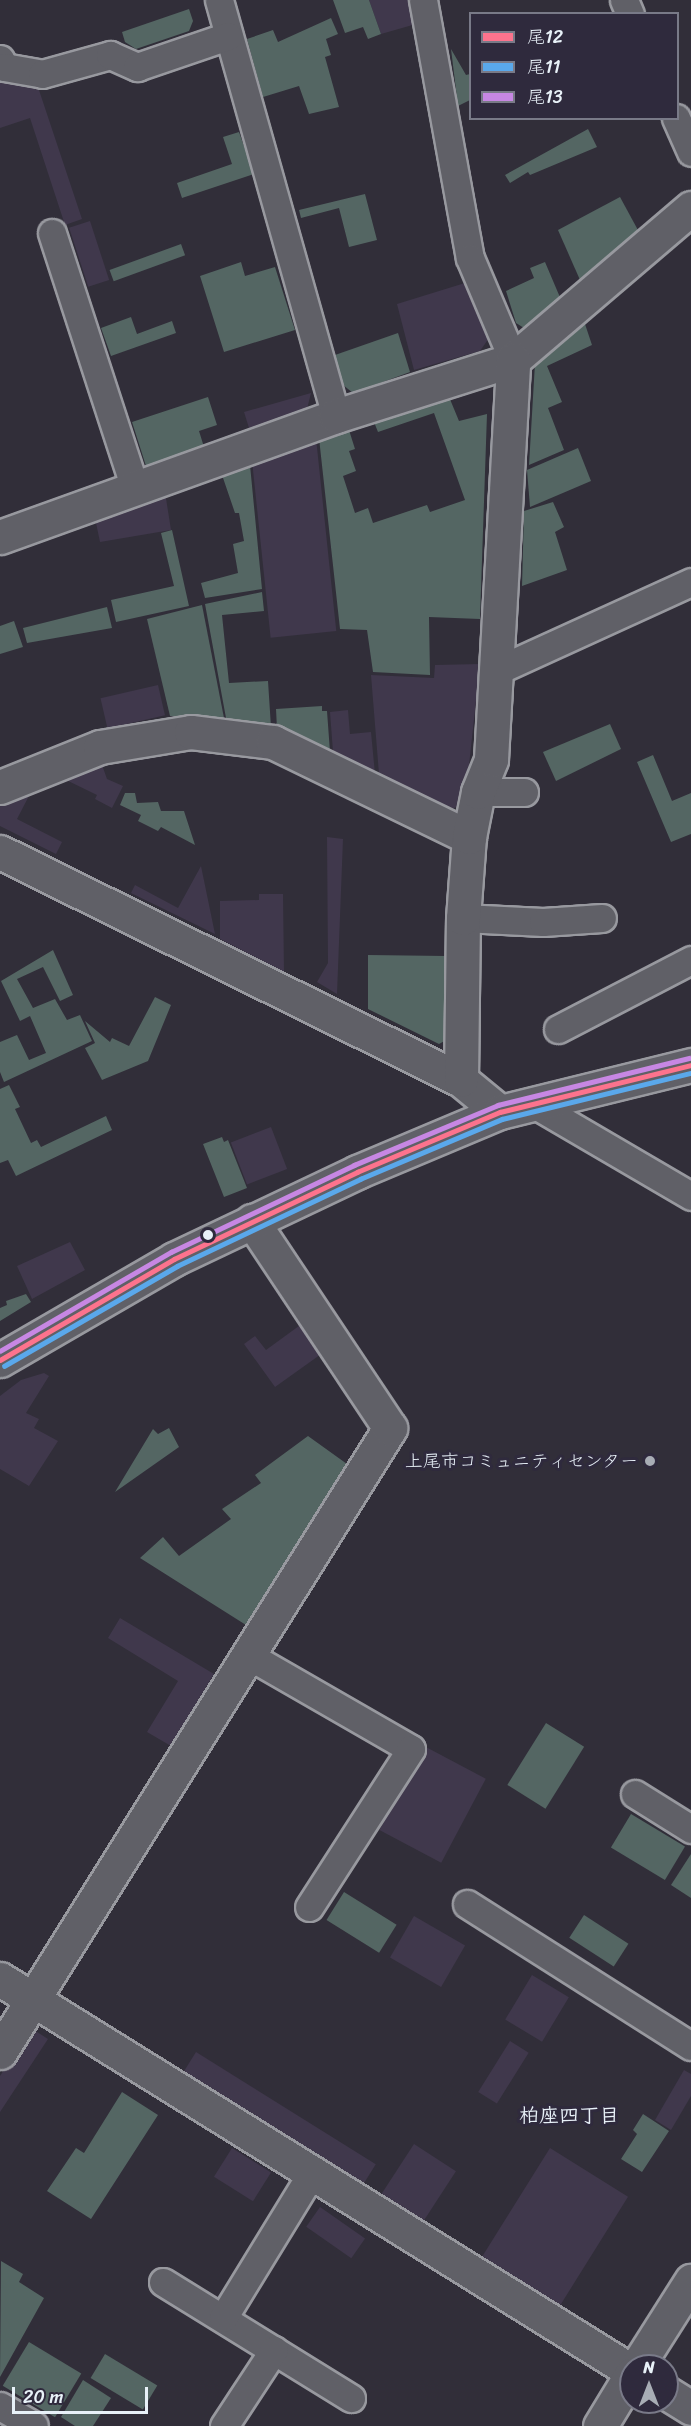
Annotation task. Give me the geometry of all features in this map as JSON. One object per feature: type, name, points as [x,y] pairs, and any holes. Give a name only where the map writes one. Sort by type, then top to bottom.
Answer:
[{"type":"street","points":[[0,537],[336,416],[513,360],[691,208]]},
{"type":"street","points":[[461,1080],[463,918],[469,837],[478,792],[490,759],[498,670],[513,360]]},
{"type":"street","points":[[0,787],[100,747],[191,732],[273,742],[469,837]]},
{"type":"street","points":[[0,852],[461,1080],[500,1112]]},
{"type":"street","points":[[0,1360],[174,1259],[252,1221],[500,1112],[691,1065]]},
{"type":"street","points":[[0,2052],[246,1654],[390,1428],[252,1221]]},
{"type":"street","points":[[0,1979],[619,2365]]},
{"type":"street","points":[[645,2354],[691,2281]]},
{"type":"street","points":[[600,2426],[619,2394]]},
{"type":"lane","points":[[219,0],[336,416]]},
{"type":"lane","points":[[423,0],[470,258],[513,360]]},
{"type":"lane","points":[[0,59],[4,67],[42,74],[110,55],[137,67],[228,36]]},
{"type":"lane","points":[[677,120],[691,152]]},
{"type":"lane","points":[[52,233],[135,488]]},
{"type":"lane","points":[[498,670],[691,582]]},
{"type":"lane","points":[[478,792],[524,792]]},
{"type":"lane","points":[[463,918],[543,922],[602,918]]},
{"type":"lane","points":[[558,1029],[691,960]]},
{"type":"lane","points":[[532,1103],[691,1196]]},
{"type":"lane","points":[[246,1654],[411,1749],[309,1907]]},
{"type":"lane","points":[[635,1794],[691,1829]]},
{"type":"lane","points":[[467,1904],[691,2046]]},
{"type":"lane","points":[[223,2318],[312,2173]]},
{"type":"lane","points":[[163,2282],[351,2398]]},
{"type":"lane","points":[[224,2426],[274,2350]]},
{"type":"lane","points":[[0,2406],[34,2426]]},
{"type":"shaded area","points":[[333,0],[369,0],[381,34],[368,39],[363,27],[345,33]]},
{"type":"shaded area","points":[[369,0],[411,0],[416,24],[381,34]]},
{"type":"shaded area","points":[[189,9],[193,21],[189,31],[136,49],[125,42],[122,32]]},
{"type":"shaded area","points":[[331,18],[338,34],[326,39],[331,55],[325,57],[339,107],[309,114],[299,86],[263,97],[247,39],[273,30],[278,42]]},
{"type":"shaded area","points":[[451,49],[466,75],[469,74],[469,100],[458,106]]},
{"type":"shaded area","points":[[0,79],[39,90],[82,219],[65,225],[30,118],[0,128]]},
{"type":"shaded area","points":[[588,129],[597,147],[530,175],[528,172],[510,183],[505,175]]},
{"type":"shaded area","points":[[239,132],[254,174],[182,198],[177,183],[232,164],[223,137]]},
{"type":"shaded area","points":[[365,194],[377,240],[349,247],[339,208],[301,218],[299,210]]},
{"type":"shaded area","points":[[620,197],[639,232],[580,280],[558,230]]},
{"type":"shaded area","points":[[90,221],[109,280],[88,287],[69,228]]},
{"type":"shaded area","points":[[181,244],[185,255],[114,281],[110,270]]},
{"type":"shaded area","points":[[241,262],[245,276],[275,267],[295,330],[224,352],[200,276]]},
{"type":"shaded area","points":[[545,262],[562,302],[524,328],[516,323],[506,291],[534,278],[530,268]]},
{"type":"shaded area","points":[[465,283],[489,338],[480,351],[414,370],[397,304]]},
{"type":"shaded area","points":[[131,317],[137,334],[172,321],[176,333],[111,356],[101,328]]},
{"type":"shaded area","points":[[583,318],[592,345],[547,366],[562,402],[548,408],[564,450],[529,465],[535,363]]},
{"type":"shaded area","points":[[398,333],[410,372],[353,393],[343,385],[335,355]]},
{"type":"shaded area","points":[[447,392],[459,421],[487,414],[480,619],[429,617],[430,675],[373,672],[367,630],[340,629],[319,438]],"holes":[[[434,413],[465,500],[430,512],[427,505],[373,523],[368,508],[355,513],[343,476],[356,471],[349,451],[355,449],[349,430],[374,422],[378,432]]]},
{"type":"shaded area","points":[[311,393],[306,413],[249,428],[244,412]]},
{"type":"shaded area","points":[[208,397],[217,425],[199,431],[204,447],[146,466],[132,422]]},
{"type":"shaded area","points":[[316,438],[336,631],[271,638],[250,445]]},
{"type":"shaded area","points":[[578,448],[591,481],[530,507],[527,470]]},
{"type":"shaded area","points":[[250,465],[262,589],[205,598],[201,583],[238,573],[233,544],[244,541],[239,513],[235,513],[222,475]]},
{"type":"shaded area","points":[[165,492],[171,530],[100,542],[95,518]]},
{"type":"shaded area","points":[[553,502],[564,527],[555,532],[567,570],[522,586],[524,511]]},
{"type":"shaded area","points":[[172,530],[189,606],[116,622],[111,600],[174,586],[161,533]]},
{"type":"shaded area","points":[[262,592],[264,611],[222,615],[229,683],[268,681],[271,727],[226,718],[205,604]]},
{"type":"shaded area","points":[[202,605],[224,718],[170,716],[147,619]]},
{"type":"shaded area","points":[[107,607],[112,628],[27,643],[23,628]]},
{"type":"shaded area","points":[[14,621],[23,647],[0,654],[0,626]]},
{"type":"shaded area","points":[[480,664],[465,802],[449,811],[379,774],[371,675],[434,678],[435,665]]},
{"type":"shaded area","points":[[158,685],[165,715],[107,728],[101,698]]},
{"type":"shaded area","points":[[322,706],[322,711],[327,711],[330,752],[277,729],[276,709]]},
{"type":"shaded area","points":[[348,710],[350,734],[371,732],[375,774],[333,752],[330,712]]},
{"type":"shaded area","points":[[610,724],[621,749],[556,781],[543,752]]},
{"type":"shaded area","points":[[653,755],[672,801],[691,793],[691,834],[671,842],[637,762]]},
{"type":"shaded area","points":[[101,762],[107,779],[123,786],[112,808],[95,799],[97,795],[60,777]]},
{"type":"shaded area","points":[[31,792],[17,819],[62,842],[56,854],[0,826],[0,799]]},
{"type":"shaded area","points":[[125,793],[135,793],[137,803],[158,802],[161,811],[184,811],[195,845],[161,827],[158,831],[138,821],[141,815],[120,805]]},
{"type":"shaded area","points":[[327,837],[343,839],[337,994],[317,982],[328,963]]},
{"type":"shaded area","points":[[201,866],[215,934],[131,893],[135,885],[178,908]]},
{"type":"shaded area","points":[[259,894],[283,894],[284,972],[220,939],[220,901],[259,900]]},
{"type":"shaded area","points":[[53,950],[73,995],[60,1001],[43,967],[17,979],[33,1008],[55,999],[67,1020],[80,1015],[92,1041],[4,1082],[0,1072],[0,1042],[17,1035],[29,1060],[46,1053],[30,1016],[20,1021],[1,981]]},
{"type":"shaded area","points":[[368,955],[446,956],[448,1039],[439,1044],[368,1009]]},
{"type":"shaded area","points":[[155,997],[171,1005],[148,1061],[102,1080],[85,1048],[95,1043],[85,1021],[110,1042],[112,1038],[129,1046]]},
{"type":"shaded area","points":[[9,1085],[20,1107],[15,1109],[31,1143],[37,1140],[41,1147],[106,1116],[112,1130],[16,1176],[8,1160],[0,1163],[0,1089]]},
{"type":"shaded area","points":[[271,1127],[287,1169],[247,1184],[231,1142]]},
{"type":"shaded area","points":[[222,1137],[224,1142],[228,1140],[247,1188],[224,1197],[203,1144]]},
{"type":"shaded area","points":[[70,1242],[85,1270],[32,1299],[17,1266]]},
{"type":"shaded area","points":[[26,1294],[31,1302],[0,1321],[0,1308],[7,1305],[6,1301]]},
{"type":"shaded area","points":[[303,1323],[324,1352],[275,1387],[244,1344],[255,1336],[266,1350]]},
{"type":"shaded area","points":[[44,1373],[49,1376],[26,1413],[39,1419],[34,1428],[58,1441],[29,1486],[0,1469],[0,1396],[21,1380]]},
{"type":"shaded area","points":[[169,1428],[179,1447],[115,1492],[153,1429],[158,1434]]},
{"type":"shaded area","points":[[308,1436],[347,1464],[246,1625],[140,1558],[163,1537],[179,1556],[231,1519],[222,1509],[261,1483],[255,1475]]},
{"type":"shaded area","points":[[120,1618],[214,1674],[171,1746],[147,1732],[178,1681],[108,1638]]},
{"type":"shaded area","points":[[546,1723],[584,1747],[545,1809],[507,1785]]},
{"type":"shaded area","points":[[424,1746],[486,1779],[441,1863],[379,1830]]},
{"type":"shaded area","points":[[631,1814],[685,1846],[665,1880],[611,1847]]},
{"type":"shaded area","points":[[691,1854],[691,1898],[671,1885]]},
{"type":"shaded area","points":[[344,1892],[397,1925],[379,1953],[327,1920]]},
{"type":"shaded area","points":[[584,1915],[628,1944],[614,1967],[569,1938]]},
{"type":"shaded area","points":[[414,1916],[465,1946],[441,1987],[390,1958]]},
{"type":"shaded area","points":[[532,1975],[569,1997],[542,2042],[505,2020]]},
{"type":"shaded area","points":[[31,2028],[48,2039],[0,2112],[0,2076]]},
{"type":"shaded area","points":[[510,2041],[529,2053],[497,2104],[478,2092]]},
{"type":"shaded area","points":[[196,2052],[376,2164],[364,2184],[184,2072]]},
{"type":"shaded area","points":[[684,2070],[691,2074],[691,2096],[671,2130],[655,2120]]},
{"type":"shaded area","points":[[122,2092],[158,2115],[91,2219],[47,2191],[76,2148],[84,2153]]},
{"type":"shaded area","points":[[643,2114],[669,2131],[642,2172],[621,2159],[637,2134],[633,2130]]},
{"type":"shaded area","points":[[414,2144],[456,2171],[423,2222],[381,2194]]},
{"type":"shaded area","points":[[232,2148],[271,2172],[253,2201],[214,2177]]},
{"type":"shaded area","points":[[550,2148],[628,2197],[560,2305],[482,2257]]},
{"type":"shaded area","points":[[320,2207],[365,2239],[351,2258],[306,2227]]},
{"type":"shaded area","points":[[1,2261],[23,2274],[19,2282],[44,2298],[0,2377]]},
{"type":"shaded area","points":[[29,2342],[81,2373],[55,2417],[3,2386]]},
{"type":"shaded area","points":[[105,2354],[157,2385],[143,2409],[91,2378]]},
{"type":"shaded area","points":[[83,2380],[111,2398],[93,2426],[75,2426],[61,2417]]},
{"type":"transit line","name":"尾13","points":[[0,1351],[171,1252],[354,1165],[498,1105],[689,1058]]},
{"type":"transit line","name":"尾12","points":[[0,1360],[174,1259],[357,1172],[500,1112],[691,1065]]},
{"type":"transit line","name":"尾11","points":[[4,1366],[177,1266],[360,1179],[502,1119],[691,1073]]},
{"type":"place","name":"上尾市コミュニティセンター","points":[[650,1461]]},
{"type":"district","name":"柏座四丁目","points":[[569,2115]]}]
